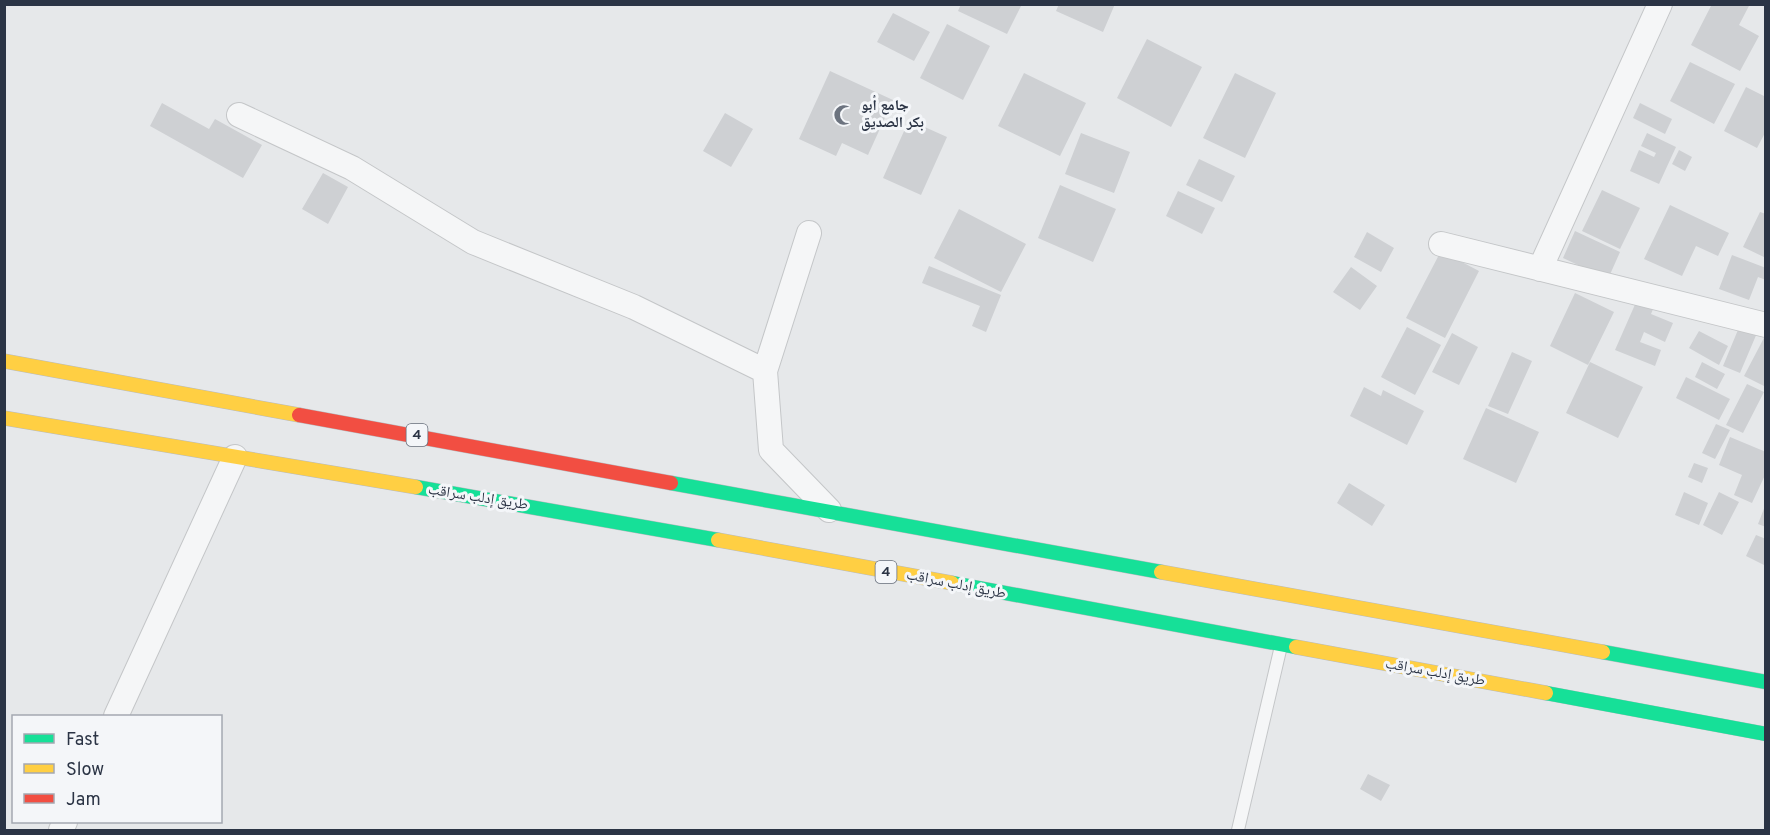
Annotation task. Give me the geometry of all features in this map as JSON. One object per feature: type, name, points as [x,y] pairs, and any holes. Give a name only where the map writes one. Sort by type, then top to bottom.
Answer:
[{"type":"highway","name":"4","points":[[4,361],[829,510]]},
{"type":"highway","name":"طريق إدلب سراقب","points":[[4,418],[577,514],[1766,734]]},
{"type":"highway","points":[[829,510],[1766,682]]},
{"type":"street","points":[[1540,269],[1660,4]]},
{"type":"street","points":[[240,115],[352,168],[473,242],[634,307],[765,371]]},
{"type":"street","points":[[809,233],[765,371],[771,450],[829,510]]},
{"type":"street","points":[[1441,244],[1766,325]]},
{"type":"street","points":[[117,715],[235,458]]},
{"type":"lane","points":[[1238,831],[1282,645]]},
{"type":"building","points":[[961,4],[1022,4],[1007,34],[958,11]]},
{"type":"building","points":[[1059,4],[1115,4],[1103,32],[1056,11]]},
{"type":"building","points":[[1712,4],[1750,4],[1739,25],[1759,36],[1740,71],[1691,45]]},
{"type":"building","points":[[893,13],[930,32],[914,61],[877,42]]},
{"type":"building","points":[[947,24],[990,46],[963,100],[920,78]]},
{"type":"building","points":[[1147,39],[1202,67],[1171,127],[1117,98]]},
{"type":"building","points":[[1690,62],[1735,84],[1714,124],[1670,101]]},
{"type":"building","points":[[830,71],[893,100],[868,155],[842,143],[836,156],[799,139]]},
{"type":"building","points":[[1024,73],[1086,103],[1060,156],[998,126]]},
{"type":"building","points":[[1235,73],[1276,93],[1245,158],[1203,138]]},
{"type":"building","points":[[1746,87],[1766,97],[1766,131],[1757,148],[1724,131]]},
{"type":"building","points":[[162,103],[209,129],[215,119],[262,145],[243,178],[150,126]]},
{"type":"building","points":[[1640,103],[1672,119],[1665,134],[1633,118]]},
{"type":"building","points":[[725,113],[753,129],[731,167],[703,151]]},
{"type":"building","points":[[909,120],[947,137],[921,195],[883,178]]},
{"type":"building","points":[[1081,133],[1130,152],[1114,193],[1065,174]]},
{"type":"building","points":[[1647,133],[1676,147],[1659,184],[1630,171],[1639,150],[1654,157],[1656,153],[1641,146]]},
{"type":"building","points":[[1679,150],[1692,157],[1685,171],[1672,164]]},
{"type":"building","points":[[1199,159],[1235,176],[1222,202],[1186,185]]},
{"type":"building","points":[[323,173],[348,187],[328,224],[302,209]]},
{"type":"building","points":[[1060,185],[1116,209],[1093,262],[1038,238]]},
{"type":"building","points":[[1602,190],[1640,208],[1620,249],[1582,231]]},
{"type":"building","points":[[1178,191],[1215,208],[1202,234],[1166,216]]},
{"type":"building","points":[[1670,205],[1729,233],[1718,256],[1696,246],[1682,276],[1644,259]]},
{"type":"building","points":[[959,209],[1026,244],[1001,292],[934,258]]},
{"type":"building","points":[[1760,212],[1766,214],[1766,258],[1743,247]]},
{"type":"building","points":[[1575,231],[1620,252],[1608,279],[1563,258]]},
{"type":"building","points":[[1367,232],[1394,248],[1381,272],[1354,257]]},
{"type":"building","points":[[1441,251],[1479,271],[1445,338],[1406,318]]},
{"type":"building","points":[[1732,255],[1766,268],[1766,280],[1758,277],[1749,300],[1719,289]]},
{"type":"building","points":[[929,266],[1001,295],[986,332],[972,326],[980,306],[922,283]]},
{"type":"building","points":[[1351,267],[1377,286],[1360,310],[1333,292]]},
{"type":"building","points":[[1575,293],[1614,312],[1588,365],[1550,346]]},
{"type":"building","points":[[1637,300],[1654,307],[1651,314],[1673,323],[1665,342],[1644,332],[1640,342],[1661,350],[1655,366],[1615,350]]},
{"type":"building","points":[[1740,325],[1757,333],[1740,373],[1723,366]]},
{"type":"building","points":[[1407,327],[1441,345],[1415,395],[1381,377]]},
{"type":"building","points":[[1699,331],[1728,346],[1719,365],[1689,348]]},
{"type":"building","points":[[1452,333],[1478,347],[1459,385],[1432,372]]},
{"type":"building","points":[[1766,334],[1766,387],[1744,376]]},
{"type":"building","points":[[1512,352],[1532,361],[1508,414],[1488,406]]},
{"type":"building","points":[[1590,362],[1643,387],[1618,438],[1566,413]]},
{"type":"building","points":[[1702,362],[1725,374],[1717,389],[1695,377]]},
{"type":"building","points":[[1686,377],[1730,399],[1719,420],[1676,398]]},
{"type":"building","points":[[1747,384],[1764,392],[1743,433],[1726,425]]},
{"type":"building","points":[[1364,387],[1381,396],[1383,390],[1424,411],[1407,445],[1350,416]]},
{"type":"building","points":[[1486,408],[1539,432],[1516,483],[1463,459]]},
{"type":"building","points":[[1716,424],[1730,430],[1715,459],[1702,453]]},
{"type":"building","points":[[1730,437],[1766,452],[1766,473],[1752,503],[1734,495],[1742,475],[1719,465]]},
{"type":"building","points":[[1694,463],[1708,468],[1702,483],[1688,477]]},
{"type":"building","points":[[1349,483],[1385,505],[1372,526],[1337,503]]},
{"type":"building","points":[[1684,492],[1708,503],[1699,525],[1675,515]]},
{"type":"building","points":[[1719,492],[1739,502],[1722,535],[1703,525]]},
{"type":"building","points":[[1766,506],[1766,527],[1758,524]]},
{"type":"building","points":[[1756,535],[1766,539],[1766,566],[1746,556]]},
{"type":"building","points":[[1368,774],[1390,785],[1381,801],[1360,789]]},
{"type":"traffic: fast","points":[[671,483],[1161,572]]},
{"type":"traffic: fast","points":[[416,487],[718,540]]},
{"type":"traffic: fast","points":[[952,583],[1296,647]]},
{"type":"traffic: fast","points":[[1603,652],[1766,682]]},
{"type":"traffic: fast","points":[[1546,693],[1766,734]]},
{"type":"traffic: slow","points":[[4,361],[299,415]]},
{"type":"traffic: slow","points":[[4,418],[416,487]]},
{"type":"traffic: slow","points":[[718,540],[952,583]]},
{"type":"traffic: slow","points":[[1161,572],[1603,652]]},
{"type":"traffic: slow","points":[[1296,647],[1546,693]]},
{"type":"traffic: jam","points":[[299,415],[671,483]]},
{"type":"place","name":"جامع أبو بكر الصديق","points":[[844,115]]}]
